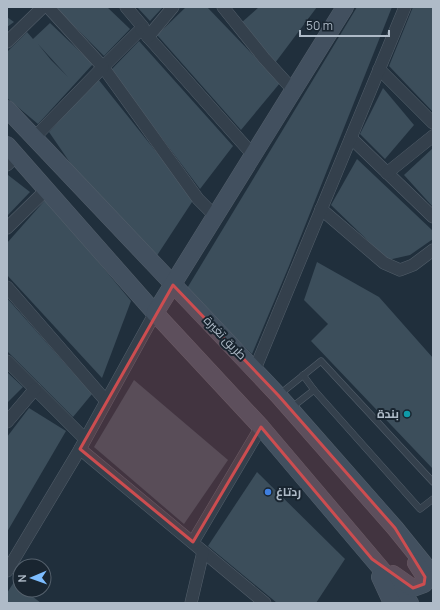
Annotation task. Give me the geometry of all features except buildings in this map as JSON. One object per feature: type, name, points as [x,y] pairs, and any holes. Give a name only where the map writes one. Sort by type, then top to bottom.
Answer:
[{"type":"main road","points":[[155,312],[345,7]]},
{"type":"main road","name":"طريق تغيرة","points":[[7,109],[291,408],[433,575]]},
{"type":"main road","points":[[10,155],[46,190],[155,312],[261,427],[410,603]]},
{"type":"main road","points":[[372,559],[413,588],[424,584],[425,577],[394,528]]},
{"type":"main road","points":[[394,528],[433,556]]},
{"type":"main road","points":[[372,559],[392,603]]},
{"type":"street","points":[[7,42],[43,7]]},
{"type":"street","points":[[48,7],[103,67],[198,199],[215,216]]},
{"type":"street","points":[[126,7],[143,26],[144,33],[253,155]]},
{"type":"street","points":[[34,138],[103,67],[173,7]]},
{"type":"street","points":[[223,7],[264,58],[293,90]]},
{"type":"street","points":[[255,369],[405,7]]},
{"type":"street","points":[[379,69],[433,123]]},
{"type":"street","points":[[387,173],[433,136]]},
{"type":"street","points":[[351,138],[433,217]]},
{"type":"street","points":[[7,228],[46,190]]},
{"type":"street","points":[[321,209],[384,263],[400,270],[413,266],[433,250]]},
{"type":"street","points":[[7,287],[106,402]]},
{"type":"street","points":[[7,571],[83,444],[155,312]]},
{"type":"street","points":[[7,361],[35,389],[83,444],[203,552],[265,603]]},
{"type":"street","points":[[7,422],[35,389]]},
{"type":"street","points":[[193,542],[261,427]]},
{"type":"street","points":[[192,603],[203,552]]},
{"type":"lane","points":[[278,395],[321,360],[433,482]]},
{"type":"lane","points":[[302,375],[420,509],[433,499]]},
{"type":"lane","points":[[291,408],[314,390]]},
{"type":"highlighted area","points":[[173,285],[278,395],[395,528],[425,577],[424,584],[413,588],[372,559],[261,427],[193,542],[80,449]]},
{"type":"place","name":"بندة","points":[[407,414]]},
{"type":"place","name":"ردتاغ","points":[[268,492]]}]
